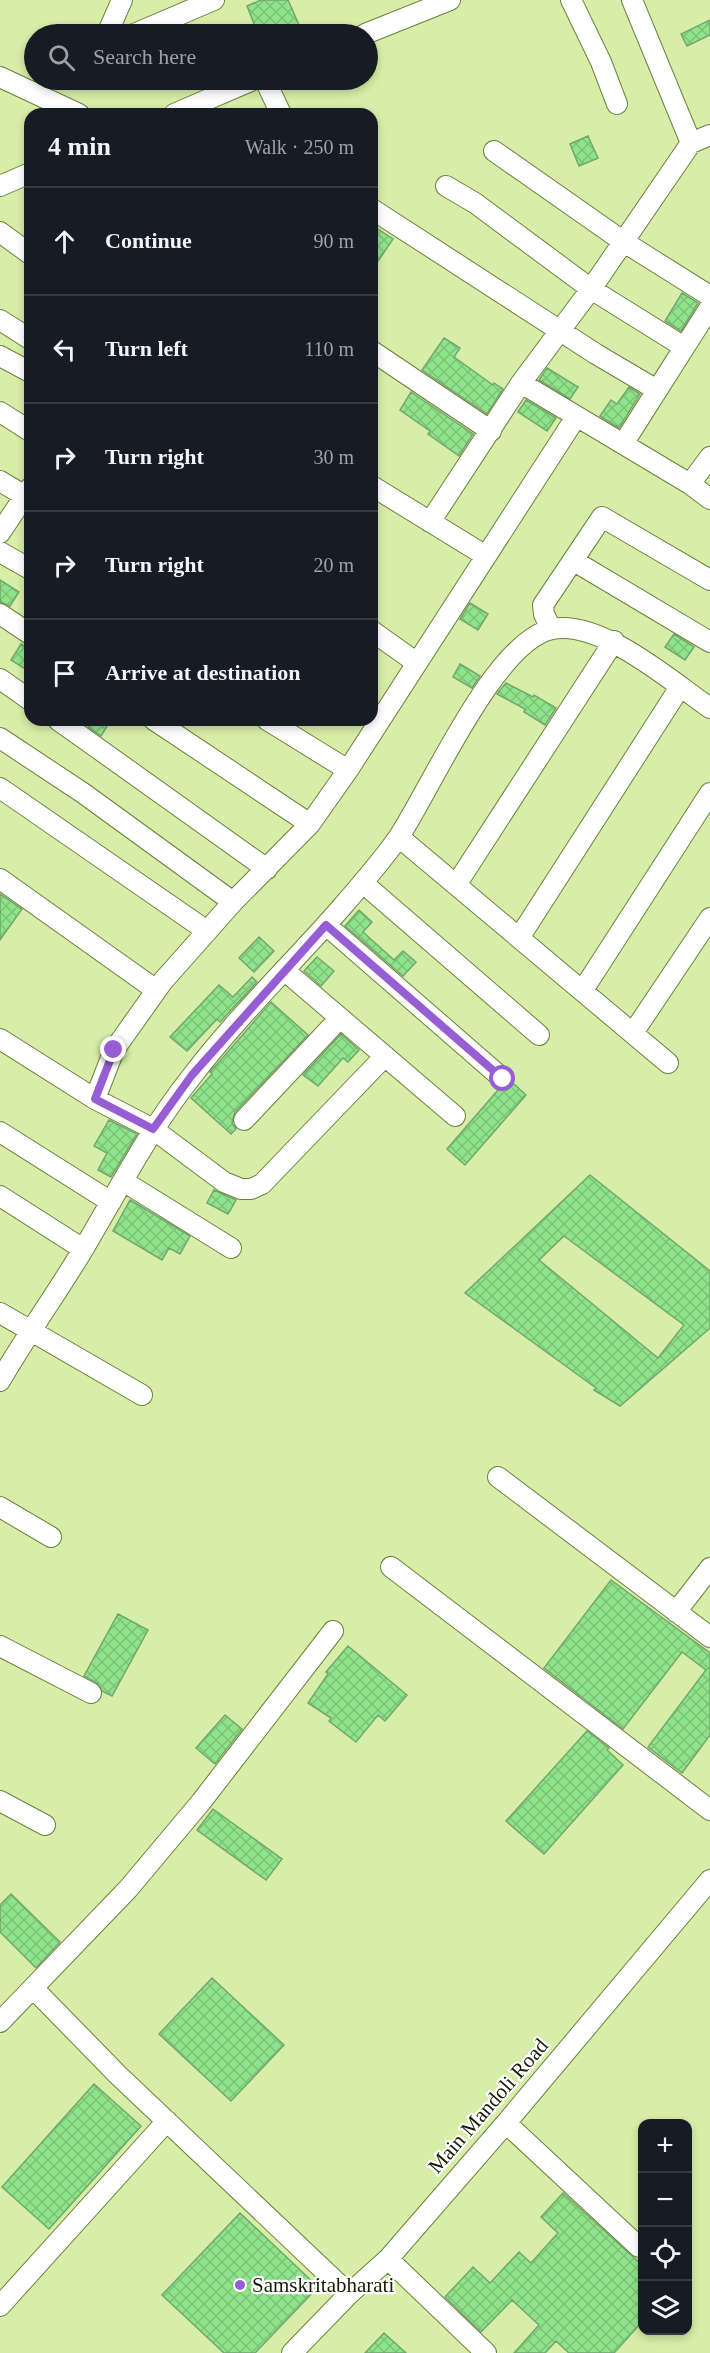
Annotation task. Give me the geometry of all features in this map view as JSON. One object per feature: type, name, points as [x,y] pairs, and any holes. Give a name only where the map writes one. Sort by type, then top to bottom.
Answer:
[{"type":"street","points":[[111,24],[122,0]]},
{"type":"street","points":[[158,24],[214,0]]},
{"type":"street","points":[[378,29],[450,0]]},
{"type":"street","points":[[571,0],[601,62],[617,104]]},
{"type":"street","points":[[632,0],[691,143]]},
{"type":"street","points":[[0,77],[22,86]]},
{"type":"street","points":[[0,95],[22,86]]},
{"type":"street","points":[[30,90],[67,108]]},
{"type":"street","points":[[188,108],[230,90]]},
{"type":"street","points":[[270,90],[278,108]]},
{"type":"street","points":[[430,522],[521,383],[591,290],[691,143],[710,135]]},
{"type":"street","points":[[494,151],[624,242],[710,296]]},
{"type":"street","points":[[0,186],[24,176]]},
{"type":"street","points":[[446,186],[475,203],[591,290],[684,347]]},
{"type":"street","points":[[378,213],[657,390]]},
{"type":"street","points":[[0,232],[24,250]]},
{"type":"street","points":[[623,444],[710,307]]},
{"type":"street","points":[[0,320],[24,335]]},
{"type":"street","points":[[378,355],[491,431]]},
{"type":"street","points":[[0,356],[24,369]]},
{"type":"street","points":[[521,383],[690,484],[710,499]]},
{"type":"street","points":[[0,412],[24,427]]},
{"type":"street","points":[[378,714],[417,663],[576,417]]},
{"type":"street","points":[[690,484],[710,457]]},
{"type":"street","points":[[0,481],[24,492]]},
{"type":"street","points":[[378,490],[486,556]]},
{"type":"street","points":[[0,532],[24,499]]},
{"type":"street","points":[[551,628],[544,614],[543,605],[602,517],[710,580]]},
{"type":"street","points":[[0,552],[24,566]]},
{"type":"street","points":[[574,561],[710,642]]},
{"type":"street","points":[[2,620],[24,631]]},
{"type":"street","points":[[0,1381],[83,1249],[153,1129],[192,1075],[363,883],[399,837],[444,755],[476,704],[504,665],[521,648],[534,636],[551,628],[574,628],[595,632],[614,641],[710,708]]},
{"type":"street","points":[[378,635],[417,663]]},
{"type":"street","points":[[456,885],[614,641]]},
{"type":"street","points":[[0,680],[24,696]]},
{"type":"street","points":[[519,938],[680,687]]},
{"type":"street","points":[[66,726],[267,869]]},
{"type":"street","points":[[163,726],[310,824]]},
{"type":"street","points":[[277,726],[348,770]]},
{"type":"street","points":[[95,1099],[114,1050],[156,990],[233,902],[310,824],[348,770],[371,726]]},
{"type":"street","points":[[0,738],[83,793],[233,902]]},
{"type":"street","points":[[0,788],[207,931]]},
{"type":"street","points":[[583,990],[710,793]]},
{"type":"street","points":[[399,837],[668,1063]]},
{"type":"street","points":[[0,879],[156,990]]},
{"type":"street","points":[[363,883],[539,1035]]},
{"type":"street","points":[[633,1033],[710,918]]},
{"type":"street","points":[[326,925],[503,1079]]},
{"type":"street","points":[[284,970],[455,1116]]},
{"type":"street","points":[[244,1120],[339,1018]]},
{"type":"street","points":[[0,1039],[95,1099],[153,1129],[224,1182],[241,1189],[251,1189],[262,1185],[385,1056]]},
{"type":"street","points":[[0,1132],[111,1202]]},
{"type":"street","points":[[123,1181],[231,1248]]},
{"type":"street","points":[[0,1196],[83,1249]]},
{"type":"street","points":[[0,1313],[142,1395]]},
{"type":"street","points":[[498,1477],[710,1637]]},
{"type":"street","points":[[0,1508],[51,1537]]},
{"type":"street","points":[[391,1567],[710,1810]]},
{"type":"street","points":[[676,1612],[710,1568]]},
{"type":"street","points":[[0,2022],[128,1889],[187,1819],[333,1631]]},
{"type":"street","points":[[0,1646],[91,1693]]},
{"type":"street","points":[[0,1801],[45,1825]]},
{"type":"street","name":"Main Mandoli Road","points":[[292,2353],[349,2294],[388,2259],[506,2123],[710,1880]]},
{"type":"street","points":[[33,1988],[167,2121],[349,2294]]},
{"type":"street","points":[[0,2306],[167,2121]]},
{"type":"street","points":[[506,2123],[638,2246]]},
{"type":"street","points":[[388,2259],[486,2353]]},
{"type":"building","points":[[261,0],[288,0],[299,24],[254,24],[247,6]]},
{"type":"building","points":[[710,20],[710,35],[687,46],[681,34]]},
{"type":"building","points":[[588,136],[598,158],[579,166],[570,144]]},
{"type":"building","points":[[378,229],[393,239],[378,261]]},
{"type":"building","points":[[682,293],[698,303],[681,331],[665,321]]},
{"type":"building","points":[[444,338],[460,348],[454,357],[493,385],[494,383],[503,389],[487,414],[422,370]]},
{"type":"building","points":[[547,368],[578,387],[570,399],[539,380]]},
{"type":"building","points":[[629,387],[640,394],[619,428],[600,416],[611,400],[617,404]]},
{"type":"building","points":[[411,392],[473,434],[459,456],[428,434],[430,431],[400,410]]},
{"type":"building","points":[[526,400],[556,418],[547,431],[518,412]]},
{"type":"building","points":[[0,580],[19,592],[10,606],[0,602]]},
{"type":"building","points":[[470,603],[488,614],[478,630],[460,619]]},
{"type":"building","points":[[674,634],[694,647],[685,660],[665,647]]},
{"type":"building","points":[[21,644],[24,646],[24,668],[11,660]]},
{"type":"building","points":[[460,664],[480,676],[472,688],[453,677]]},
{"type":"building","points":[[506,683],[556,708],[545,725],[524,712],[525,709],[497,694]]},
{"type":"building","points":[[89,726],[107,726],[101,736]]},
{"type":"building","points":[[0,894],[22,909],[0,940]]},
{"type":"building","points":[[359,910],[372,922],[363,932],[394,960],[403,951],[416,962],[403,976],[345,926]]},
{"type":"building","points":[[259,937],[274,951],[254,972],[239,958]]},
{"type":"building","points":[[317,957],[334,971],[321,986],[304,971]]},
{"type":"building","points":[[252,977],[257,982],[220,1022],[217,1019],[187,1051],[170,1037],[219,985],[233,997]]},
{"type":"building","points":[[271,1002],[308,1035],[235,1112],[232,1123],[236,1129],[231,1134],[191,1098],[212,1074],[210,1072]]},
{"type":"building","points":[[341,1034],[359,1050],[348,1062],[343,1058],[318,1086],[303,1075]]},
{"type":"building","points":[[514,1084],[526,1095],[465,1165],[447,1149],[498,1090],[507,1090]]},
{"type":"building","points":[[109,1120],[137,1134],[111,1177],[98,1170],[107,1153],[94,1146]]},
{"type":"building","points":[[590,1175],[710,1271],[710,1328],[620,1406],[594,1390],[596,1388],[465,1293]],"holes":[[[564,1236],[684,1325],[658,1358],[539,1260]]]},
{"type":"building","points":[[214,1190],[236,1200],[228,1214],[207,1203]]},
{"type":"building","points":[[130,1200],[190,1236],[180,1254],[169,1248],[162,1260],[113,1231]]},
{"type":"building","points":[[611,1580],[710,1653],[710,1735],[682,1773],[648,1747],[706,1670],[682,1652],[623,1729],[544,1668]]},
{"type":"building","points":[[118,1614],[148,1630],[112,1696],[102,1691],[97,1683],[84,1676]]},
{"type":"building","points":[[348,1646],[407,1695],[385,1721],[378,1715],[356,1742],[329,1721],[331,1718],[308,1703],[328,1674],[326,1672]]},
{"type":"building","points":[[225,1715],[242,1729],[215,1764],[196,1748]]},
{"type":"building","points":[[587,1731],[609,1748],[607,1750],[623,1765],[544,1854],[506,1821]]},
{"type":"building","points":[[213,1809],[282,1859],[266,1880],[197,1830]]},
{"type":"building","points":[[11,1894],[60,1942],[36,1968],[0,1932],[0,1905]]},
{"type":"building","points":[[212,1978],[284,2045],[231,2101],[159,2034]]},
{"type":"building","points":[[94,2084],[141,2126],[49,2229],[2,2187]]},
{"type":"building","points":[[563,2193],[638,2261],[638,2326],[614,2353],[569,2353],[556,2341],[545,2353],[514,2353],[539,2325],[512,2300],[481,2332],[445,2297],[473,2267],[490,2283],[519,2252],[531,2263],[558,2233],[541,2217]]},
{"type":"building","points":[[240,2213],[318,2287],[255,2353],[224,2353],[162,2295]]},
{"type":"building","points":[[384,2333],[406,2353],[365,2353]]},
{"type":"place","name":"Samskritabharati","points":[[240,2285]]},
{"type":"route","points":[[114,1050],[95,1099],[153,1129],[192,1075],[326,925],[503,1079]]}]
